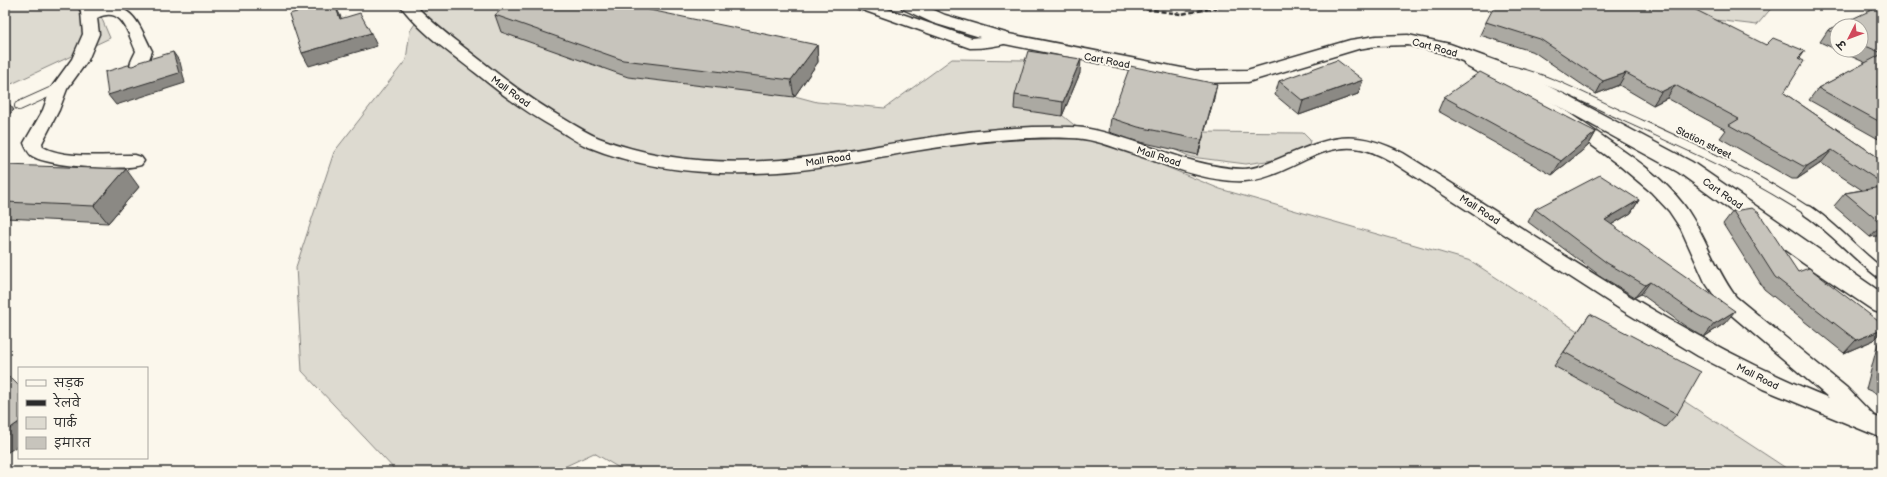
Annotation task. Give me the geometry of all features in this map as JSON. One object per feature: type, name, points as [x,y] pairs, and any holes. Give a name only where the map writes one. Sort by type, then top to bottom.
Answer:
[{"type":"main road","name":"Cart Road","points":[[908,5],[939,19],[1006,39],[1184,76],[1207,78],[1241,77],[1260,73],[1356,44],[1376,41],[1399,40],[1421,42],[1444,48],[1495,67],[1559,99],[1685,167],[1811,257],[1882,305]]},
{"type":"street","name":"Mall Road","points":[[407,5],[424,23],[507,90],[563,126],[590,141],[609,148],[678,164],[711,167],[781,166],[879,152],[928,143],[1012,134],[1072,132],[1098,136],[1213,174],[1246,175],[1266,171],[1324,146],[1345,142],[1361,143],[1380,149],[1397,157],[1706,350],[1776,386],[1816,404],[1875,426]]},
{"type":"street","points":[[862,5],[970,43],[983,43],[1006,39]]},
{"type":"street","points":[[135,161],[64,159],[46,156],[37,151],[32,143],[51,110],[59,88],[80,60],[91,34],[87,11],[110,9],[122,14],[131,22],[144,51],[138,66],[138,70]]},
{"type":"street","points":[[1421,42],[1466,60],[1536,98],[1588,134],[1640,173],[1672,203],[1683,216],[1694,233],[1720,292],[1729,302],[1834,389],[1875,426]]},
{"type":"lane","name":"Station street","points":[[1495,67],[1528,75],[1550,83],[1760,182],[1820,219],[1860,258],[1882,274]]},
{"type":"lane","points":[[19,106],[59,88]]},
{"type":"green space","points":[[5,5],[96,5],[110,38],[5,87]]},
{"type":"green space","points":[[428,5],[507,5],[690,68],[817,102],[885,108],[952,59],[1028,60],[1041,98],[1084,133],[1220,189],[1471,261],[1792,472],[626,472],[594,453],[553,472],[397,472],[302,371],[296,267],[334,152],[406,60],[410,31]]},
{"type":"green space","points":[[1675,5],[1774,5],[1757,25],[1707,19]]},
{"type":"green space","points":[[1198,132],[1303,133],[1310,140],[1307,155],[1246,164],[1191,157],[1147,137]]},
{"type":"building","points":[[323,5],[335,5],[340,19],[360,13],[371,33],[302,53],[289,14]]},
{"type":"building","points":[[507,5],[626,5],[817,45],[791,80],[623,60],[495,15]]},
{"type":"building","points":[[1495,5],[1686,5],[1766,45],[1773,38],[1805,51],[1798,58],[1804,61],[1784,93],[1882,160],[1882,183],[1832,150],[1807,166],[1803,166],[1729,125],[1739,119],[1675,85],[1661,92],[1626,73],[1603,81],[1540,39],[1486,22]]},
{"type":"building","points":[[1882,5],[1882,53],[1869,47],[1869,18],[1854,18]]},
{"type":"building","points":[[1028,51],[1081,59],[1063,102],[1015,95]]},
{"type":"building","points":[[173,52],[179,73],[108,95],[105,72],[128,65],[132,66],[138,64],[139,62]]},
{"type":"building","points":[[1882,54],[1882,82],[1876,87],[1882,87],[1882,123],[1818,88]]},
{"type":"building","points":[[1337,60],[1363,80],[1303,101],[1279,81]]},
{"type":"building","points":[[1130,66],[1217,84],[1202,140],[1138,127],[1111,118]]},
{"type":"building","points":[[1480,72],[1596,132],[1561,161],[1444,97]]},
{"type":"building","points":[[5,165],[126,169],[94,206],[5,202]]},
{"type":"building","points":[[1600,175],[1639,200],[1605,220],[1735,311],[1714,324],[1696,314],[1650,282],[1645,285],[1607,263],[1535,209]]},
{"type":"building","points":[[1882,187],[1882,224],[1845,193]]},
{"type":"building","points":[[1752,208],[1759,213],[1798,272],[1809,268],[1882,324],[1882,330],[1856,340],[1775,277],[1733,211]]},
{"type":"building","points":[[1590,314],[1701,372],[1677,414],[1564,352]]},
{"type":"building","points":[[1882,358],[1882,382],[1876,379]]},
{"type":"building","points":[[10,377],[18,385],[18,423],[5,432],[5,380]]},
{"type":"building","points":[[576,466],[592,472],[571,472]]},
{"type":"railway","points":[[1116,5],[1181,14],[1232,5]]},
{"type":"railway","points":[[1187,7],[1199,5]]}]
